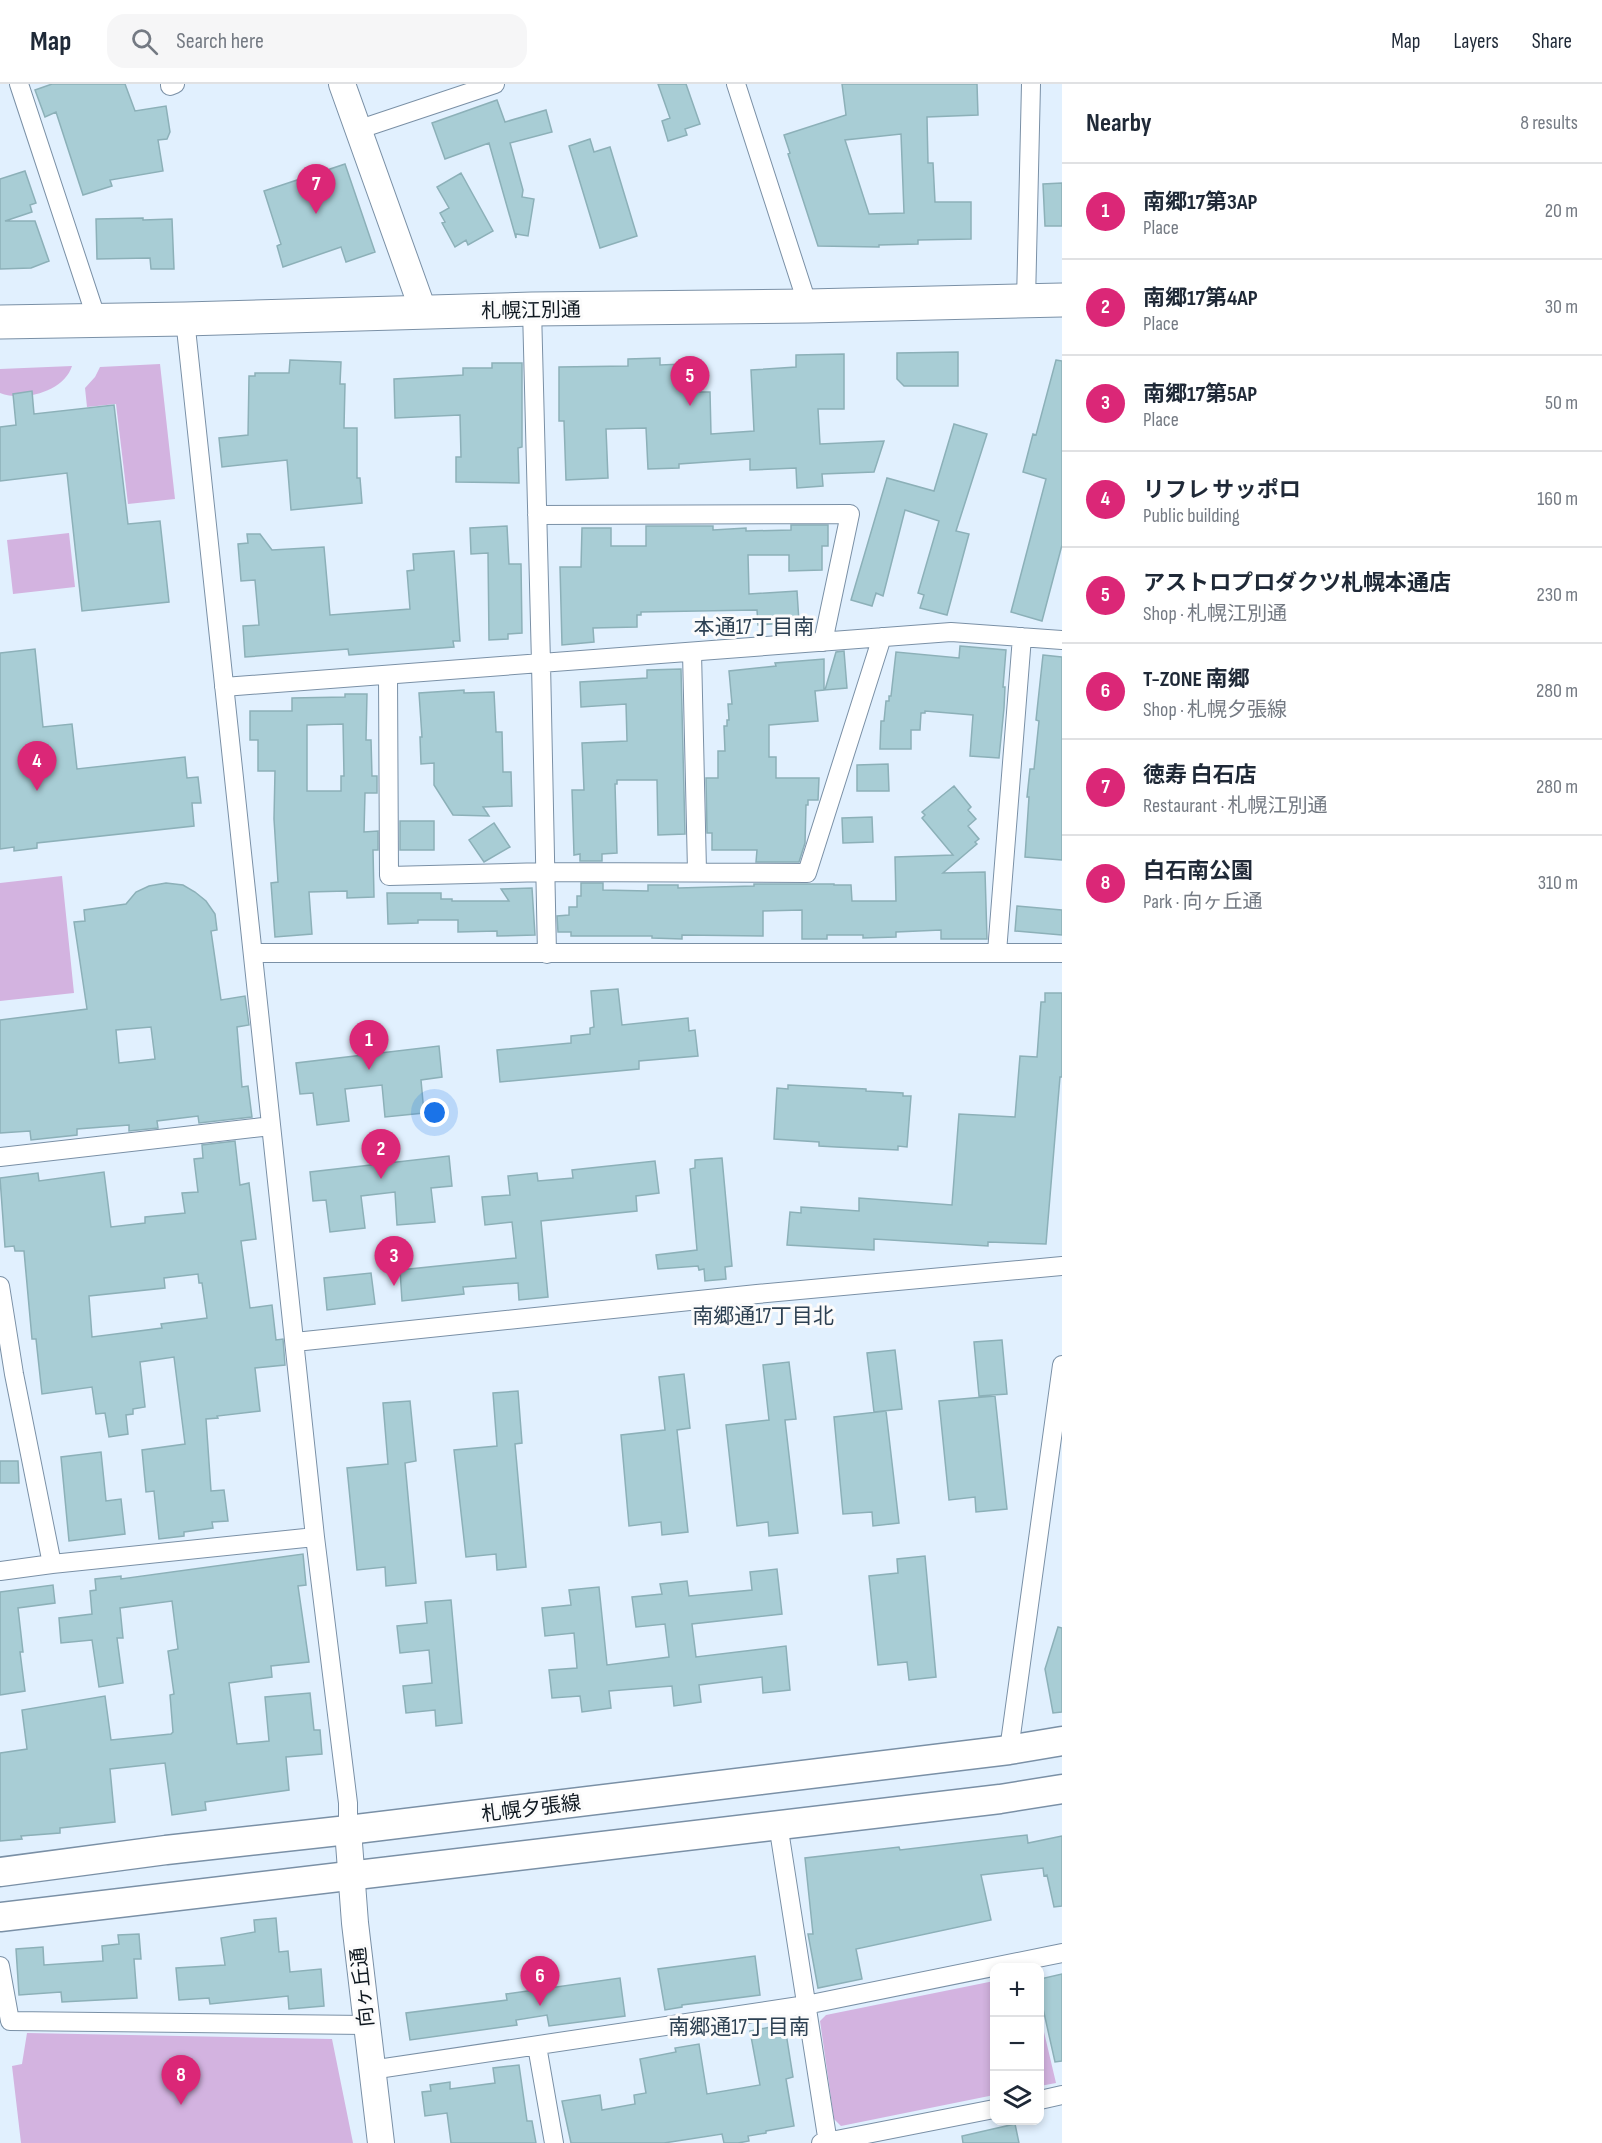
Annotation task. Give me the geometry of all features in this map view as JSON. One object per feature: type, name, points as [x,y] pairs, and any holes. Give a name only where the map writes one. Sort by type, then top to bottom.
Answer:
[{"type":"highway","name":"札幌江別通","points":[[0,322],[532,309],[1062,300]]},
{"type":"main road","name":"札幌夕張線","points":[[0,1872],[166,1850],[1009,1750],[1062,1741]]},
{"type":"main road","points":[[0,1917],[1000,1799],[1062,1789]]},
{"type":"street","points":[[19,84],[97,320]]},
{"type":"street","points":[[170,84],[170,86],[175,84]]},
{"type":"street","points":[[342,84],[424,313]]},
{"type":"street","points":[[357,130],[495,84]]},
{"type":"street","points":[[736,84],[808,306]]},
{"type":"street","points":[[1026,301],[1031,84]]},
{"type":"street","points":[[532,309],[547,954]]},
{"type":"street","points":[[185,319],[296,1342],[315,1537],[348,1803],[348,1830]]},
{"type":"street","points":[[537,515],[850,514],[823,642]]},
{"type":"street","points":[[224,687],[951,632],[1062,640]]},
{"type":"street","points":[[388,675],[389,876],[546,872],[807,873],[882,637]]},
{"type":"street","points":[[997,952],[1022,637]]},
{"type":"street","points":[[692,652],[697,871]]},
{"type":"street","points":[[253,953],[1062,952]]},
{"type":"street","points":[[0,1157],[271,1126]]},
{"type":"street","points":[[296,1342],[757,1294],[1062,1266]]},
{"type":"street","points":[[0,1286],[7,1374],[52,1564]]},
{"type":"street","points":[[1009,1750],[1062,1365]]},
{"type":"street","points":[[0,1571],[315,1537]]},
{"type":"street","points":[[778,1824],[825,2143],[990,2110]]},
{"type":"street","name":"向ヶ丘通","points":[[348,1830],[370,2070],[381,2143]]},
{"type":"street","points":[[370,2070],[806,2005],[1062,1953]]},
{"type":"street","points":[[0,1966],[10,2021],[366,2025]]},
{"type":"street","points":[[537,2046],[554,2143]]},
{"type":"street","points":[[1044,2099],[1062,2095]]},
{"type":"shaded area","points":[[160,364],[175,499],[128,504],[116,404],[87,407],[85,388],[100,367]]},
{"type":"shaded area","points":[[72,366],[68,375],[61,382],[42,393],[20,396],[0,393],[0,369]]},
{"type":"shaded area","points":[[69,533],[75,587],[13,594],[7,540]]},
{"type":"shaded area","points":[[62,876],[74,993],[0,1001],[0,883]]},
{"type":"shaded area","points":[[990,1982],[990,2096],[841,2126],[834,2119],[820,2021],[826,2015]]},
{"type":"shaded area","points":[[1044,2032],[1056,2083],[1044,2085]]},
{"type":"shaded area","points":[[27,2033],[332,2039],[353,2143],[21,2143],[12,2066],[22,2064]]},
{"type":"building","points":[[52,84],[125,84],[135,111],[166,106],[170,132],[167,139],[158,140],[163,171],[110,180],[112,186],[83,195],[56,112],[45,117],[35,90]]},
{"type":"building","points":[[658,84],[686,84],[700,124],[685,129],[687,135],[668,141],[662,121],[670,118]]},
{"type":"building","points":[[842,84],[977,84],[978,115],[927,117],[928,163],[933,163],[935,202],[971,202],[971,239],[918,240],[918,244],[879,245],[879,247],[818,246],[784,135],[846,115]],"holes":[[[901,134],[904,213],[869,214],[845,140]]]},
{"type":"building","points":[[497,100],[505,122],[546,110],[552,132],[510,143],[523,190],[522,197],[534,199],[528,236],[516,234],[516,238],[489,143],[445,159],[432,123]]},
{"type":"building","points":[[590,139],[594,152],[610,147],[637,236],[600,248],[569,146]]},
{"type":"building","points":[[345,164],[375,252],[346,262],[341,247],[283,267],[277,246],[281,244],[264,191]]},
{"type":"building","points":[[25,171],[36,203],[30,205],[32,212],[5,221],[35,221],[49,261],[31,268],[0,269],[0,179]]},
{"type":"building","points":[[461,173],[493,231],[468,245],[466,240],[455,247],[442,223],[445,222],[440,213],[449,208],[437,187]]},
{"type":"building","points":[[1062,183],[1062,226],[1045,226],[1043,184]]},
{"type":"building","points":[[143,218],[143,220],[172,219],[174,269],[151,269],[150,258],[97,259],[96,219]]},
{"type":"building","points":[[958,352],[958,386],[904,386],[897,379],[897,353]]},
{"type":"building","points":[[844,354],[844,409],[818,409],[820,444],[884,441],[874,472],[822,474],[823,486],[797,488],[796,468],[750,470],[750,459],[679,464],[679,468],[648,469],[646,428],[606,429],[608,478],[566,480],[564,421],[559,421],[559,367],[628,366],[628,359],[660,358],[660,365],[684,364],[686,392],[710,392],[711,434],[754,431],[751,370],[796,367],[796,355]]},
{"type":"building","points":[[290,360],[341,362],[340,384],[345,384],[344,428],[357,428],[357,478],[360,478],[362,503],[291,510],[287,460],[222,467],[219,438],[248,435],[249,376],[255,376],[255,373],[289,373]]},
{"type":"building","points":[[1056,360],[1062,361],[1062,545],[1042,621],[1011,612],[1046,479],[1023,472],[1033,434],[1036,435]]},
{"type":"building","points":[[492,363],[522,363],[522,447],[518,448],[519,483],[456,482],[456,457],[461,457],[460,415],[395,418],[394,379],[463,375],[463,368],[492,368]]},
{"type":"building","points":[[32,391],[34,414],[114,405],[128,524],[160,521],[169,602],[82,611],[67,473],[0,481],[0,427],[16,425],[13,394]]},
{"type":"building","points":[[954,424],[987,434],[956,531],[969,534],[947,615],[920,608],[924,595],[918,593],[939,521],[905,510],[883,596],[876,593],[872,606],[851,600],[887,478],[934,491]]},
{"type":"building","points":[[791,525],[828,525],[828,546],[822,546],[822,570],[789,571],[789,555],[748,555],[749,594],[797,591],[799,622],[758,625],[757,610],[641,612],[641,615],[637,615],[637,627],[593,628],[594,642],[562,645],[560,567],[581,567],[582,528],[611,528],[611,546],[646,546],[646,526],[713,526],[713,530],[746,528],[746,531],[791,530]]},
{"type":"building","points":[[507,526],[509,564],[521,564],[522,633],[508,634],[508,639],[489,640],[488,553],[471,554],[470,528]]},
{"type":"building","points":[[247,534],[260,534],[272,550],[324,547],[330,615],[410,609],[407,571],[414,570],[413,554],[454,551],[460,641],[453,641],[454,647],[349,655],[348,649],[245,657],[243,626],[259,625],[255,580],[241,581],[238,544],[248,543]]},
{"type":"building","points":[[960,646],[1006,650],[999,758],[970,756],[973,715],[925,711],[921,713],[920,730],[911,730],[911,749],[880,749],[881,721],[884,721],[886,701],[889,701],[889,696],[891,696],[896,652],[959,658]]},
{"type":"building","points":[[35,649],[43,727],[72,724],[77,769],[185,757],[187,778],[198,777],[201,803],[192,803],[194,826],[37,843],[37,848],[14,851],[14,847],[0,849],[0,653]]},
{"type":"building","points":[[844,651],[847,688],[825,690],[836,652]]},
{"type":"building","points":[[1043,655],[1062,657],[1062,860],[1025,857],[1029,797],[1027,797],[1030,769],[1034,769],[1039,721],[1036,720]]},
{"type":"building","points":[[824,659],[824,690],[815,691],[818,721],[769,725],[769,757],[776,757],[776,778],[819,778],[818,800],[808,800],[808,805],[806,805],[805,843],[799,862],[756,862],[757,850],[712,850],[712,833],[707,833],[706,778],[718,778],[718,751],[725,751],[724,726],[727,726],[727,720],[729,720],[728,704],[732,704],[729,671],[776,666],[775,663]]},
{"type":"building","points":[[681,669],[685,834],[658,835],[657,780],[617,780],[615,784],[617,853],[602,854],[602,861],[580,861],[580,854],[574,855],[572,790],[584,790],[582,743],[627,741],[626,704],[581,707],[580,682],[647,678],[647,670]]},
{"type":"building","points":[[464,690],[464,693],[494,692],[496,732],[502,732],[503,772],[511,772],[512,806],[483,807],[489,816],[453,815],[434,785],[434,763],[421,764],[419,693]]},
{"type":"building","points":[[345,694],[367,694],[366,740],[371,740],[372,776],[377,776],[377,793],[365,793],[364,832],[378,831],[378,850],[373,850],[374,897],[347,898],[347,891],[309,892],[312,934],[275,937],[271,883],[278,882],[274,819],[275,771],[258,771],[258,740],[250,740],[250,711],[292,711],[292,698],[345,697]],"holes":[[[343,724],[344,776],[341,776],[341,791],[307,791],[307,725]]]},
{"type":"building","points":[[888,764],[889,791],[857,791],[857,765]]},
{"type":"building","points":[[954,786],[971,807],[968,810],[976,819],[968,826],[979,839],[975,842],[977,844],[943,873],[985,872],[987,939],[941,939],[941,930],[896,932],[896,937],[863,938],[863,935],[827,935],[827,939],[802,939],[802,910],[763,911],[763,936],[682,935],[682,939],[652,938],[652,936],[571,936],[571,932],[558,932],[557,916],[569,915],[569,907],[577,907],[577,896],[581,896],[581,883],[603,883],[603,890],[648,891],[648,885],[678,885],[678,888],[754,886],[754,884],[834,884],[851,885],[852,901],[896,901],[895,857],[953,855],[922,818],[925,815],[922,812]]},
{"type":"building","points":[[872,817],[873,842],[843,843],[842,818]]},
{"type":"building","points":[[400,821],[434,821],[434,850],[400,850]]},
{"type":"building","points":[[494,823],[510,847],[484,862],[469,840]]},
{"type":"building","points":[[166,883],[183,885],[206,901],[215,914],[217,930],[211,931],[221,1000],[245,996],[249,1025],[237,1027],[242,1087],[248,1086],[252,1117],[199,1123],[198,1116],[157,1121],[158,1128],[129,1131],[129,1125],[77,1129],[77,1135],[31,1140],[30,1131],[0,1133],[0,1020],[87,1009],[74,922],[85,921],[84,910],[126,904],[136,892],[149,886]],"holes":[[[151,1027],[155,1059],[119,1063],[116,1030]]]},
{"type":"building","points":[[532,888],[535,935],[497,936],[497,931],[458,932],[458,920],[418,920],[418,923],[388,924],[387,893],[441,893],[441,899],[452,899],[452,901],[509,901],[501,889]]},
{"type":"building","points":[[1017,906],[1062,910],[1062,935],[1015,931]]},
{"type":"building","points":[[618,989],[622,1025],[688,1018],[689,1031],[695,1030],[698,1056],[639,1061],[639,1069],[500,1082],[497,1050],[571,1043],[571,1036],[590,1034],[590,1028],[594,1027],[591,991]]},
{"type":"building","points":[[1045,993],[1062,993],[1062,1077],[1060,1077],[1046,1244],[988,1242],[988,1246],[874,1239],[874,1250],[787,1245],[790,1212],[801,1213],[801,1207],[859,1211],[859,1198],[952,1205],[959,1114],[1015,1117],[1020,1056],[1037,1057],[1041,1002],[1045,1002]]},
{"type":"building","points":[[439,1046],[442,1077],[421,1080],[424,1113],[385,1117],[382,1085],[345,1089],[349,1121],[317,1125],[313,1093],[300,1094],[296,1063]]},
{"type":"building","points":[[788,1085],[866,1089],[866,1091],[903,1093],[903,1096],[911,1096],[907,1147],[898,1146],[898,1150],[819,1146],[819,1142],[774,1139],[777,1088],[788,1089]]},
{"type":"building","points":[[235,1141],[240,1185],[249,1183],[256,1239],[241,1241],[250,1308],[272,1305],[276,1340],[283,1339],[285,1365],[255,1368],[260,1411],[206,1419],[211,1491],[224,1490],[228,1521],[212,1522],[213,1528],[184,1532],[184,1536],[159,1539],[154,1491],[146,1492],[142,1450],[185,1444],[174,1357],[140,1362],[145,1407],[133,1409],[133,1414],[126,1415],[128,1434],[109,1437],[105,1413],[96,1414],[92,1387],[42,1394],[36,1339],[32,1339],[24,1251],[15,1251],[14,1246],[5,1247],[0,1178],[38,1173],[39,1181],[104,1172],[111,1227],[145,1223],[145,1217],[185,1213],[182,1193],[198,1192],[194,1159],[203,1158],[202,1145]],"holes":[[[198,1274],[199,1283],[202,1283],[207,1318],[161,1324],[162,1328],[92,1337],[89,1296],[165,1288],[164,1278]]]},
{"type":"building","points":[[449,1156],[452,1186],[431,1188],[435,1222],[397,1225],[395,1192],[361,1196],[365,1228],[330,1232],[326,1200],[313,1201],[310,1172]]},
{"type":"building","points":[[722,1158],[732,1266],[725,1267],[726,1279],[705,1281],[704,1269],[699,1270],[698,1266],[658,1269],[656,1255],[697,1250],[690,1169],[695,1168],[695,1160]]},
{"type":"building","points":[[655,1161],[659,1193],[636,1196],[637,1211],[541,1221],[548,1297],[519,1300],[518,1283],[463,1287],[464,1294],[402,1301],[400,1270],[516,1258],[512,1222],[485,1225],[482,1197],[510,1195],[508,1176],[537,1173],[538,1181],[573,1178],[572,1170]]},
{"type":"building","points":[[371,1273],[375,1304],[327,1310],[324,1278]]},
{"type":"building","points":[[1002,1340],[1007,1394],[979,1396],[974,1342]]},
{"type":"building","points":[[895,1350],[902,1409],[874,1412],[867,1353]]},
{"type":"building","points":[[789,1362],[796,1419],[785,1420],[798,1533],[769,1536],[768,1522],[737,1526],[726,1425],[769,1420],[763,1365]]},
{"type":"building","points":[[684,1374],[690,1428],[677,1430],[688,1532],[662,1535],[661,1522],[629,1526],[621,1435],[665,1430],[659,1377]]},
{"type":"building","points":[[518,1391],[522,1443],[515,1444],[526,1567],[497,1570],[496,1554],[466,1557],[454,1450],[497,1446],[493,1393]]},
{"type":"building","points":[[995,1396],[1007,1509],[976,1512],[975,1497],[949,1500],[939,1401]]},
{"type":"building","points":[[410,1401],[416,1461],[405,1463],[416,1583],[386,1586],[385,1567],[357,1570],[347,1468],[388,1464],[383,1403]]},
{"type":"building","points":[[886,1411],[899,1523],[873,1526],[872,1512],[843,1514],[834,1417]]},
{"type":"building","points":[[101,1452],[106,1501],[121,1499],[125,1534],[69,1541],[61,1457]]},
{"type":"building","points":[[0,1461],[18,1461],[19,1483],[0,1483]]},
{"type":"building","points":[[303,1554],[306,1585],[298,1586],[309,1662],[271,1666],[272,1677],[229,1683],[237,1744],[269,1741],[265,1697],[310,1693],[314,1730],[320,1730],[322,1754],[286,1757],[289,1790],[205,1802],[206,1810],[172,1815],[165,1763],[110,1769],[115,1822],[60,1828],[60,1833],[21,1836],[22,1839],[0,1841],[0,1753],[27,1749],[22,1710],[105,1696],[111,1740],[173,1732],[170,1695],[174,1694],[168,1651],[178,1649],[172,1601],[120,1608],[123,1638],[117,1638],[123,1683],[99,1687],[92,1640],[61,1643],[59,1618],[92,1614],[90,1591],[96,1590],[95,1579],[121,1576],[121,1579]]},
{"type":"building","points":[[925,1556],[936,1677],[909,1680],[907,1662],[878,1665],[869,1576],[898,1573],[897,1559]]},
{"type":"building","points":[[777,1569],[782,1614],[692,1624],[696,1657],[786,1646],[790,1690],[763,1693],[762,1677],[699,1685],[701,1702],[674,1706],[672,1686],[609,1691],[611,1708],[582,1712],[580,1696],[552,1698],[549,1670],[577,1668],[574,1633],[545,1636],[542,1608],[571,1605],[569,1590],[599,1587],[607,1665],[669,1657],[665,1624],[636,1627],[632,1597],[662,1594],[660,1584],[687,1581],[689,1596],[752,1590],[750,1572]]},
{"type":"building","points":[[53,1585],[55,1603],[18,1608],[25,1691],[0,1695],[0,1592]]},
{"type":"building","points":[[451,1600],[462,1723],[436,1726],[435,1710],[406,1713],[403,1686],[432,1683],[429,1650],[400,1653],[397,1626],[427,1623],[425,1602]]},
{"type":"building","points":[[1058,1627],[1062,1628],[1062,1712],[1053,1713],[1045,1669]]},
{"type":"building","points":[[1027,1835],[1028,1843],[1062,1836],[1062,1906],[1054,1907],[1047,1875],[1044,1876],[1043,1868],[981,1875],[991,1920],[856,1949],[862,1979],[818,1988],[808,1934],[813,1934],[805,1858],[899,1847],[900,1850]]},
{"type":"building","points":[[276,1918],[279,1952],[288,1951],[290,1972],[321,1969],[324,2006],[289,2009],[288,1996],[210,2004],[209,1998],[179,2000],[176,1968],[225,1965],[221,1938],[255,1932],[254,1920]]},
{"type":"building","points":[[139,1934],[141,1959],[134,1959],[137,1998],[62,2002],[61,1992],[19,1995],[16,1949],[43,1947],[44,1965],[103,1961],[102,1946],[119,1944],[118,1935]]},
{"type":"building","points":[[755,1956],[760,1995],[682,2005],[682,2007],[665,2010],[658,1969]]},
{"type":"building","points":[[1062,1974],[1062,2061],[1055,2062],[1044,2013],[1044,1978]]},
{"type":"building","points":[[620,1978],[625,2016],[549,2026],[547,2015],[516,2020],[517,2025],[410,2040],[406,2013],[507,2000],[506,1994]]},
{"type":"building","points":[[776,2026],[777,2035],[786,2033],[793,2077],[786,2079],[794,2126],[748,2136],[749,2141],[738,2143],[724,2143],[722,2134],[664,2143],[571,2143],[562,2101],[600,2095],[602,2110],[635,2104],[634,2095],[646,2093],[640,2059],[676,2052],[675,2048],[699,2044],[707,2094],[760,2085],[750,2031]]},
{"type":"building","points":[[519,2065],[527,2121],[532,2121],[536,2143],[451,2143],[447,2113],[425,2116],[422,2092],[431,2091],[430,2085],[450,2082],[450,2089],[495,2083],[493,2068]]},
{"type":"building","points":[[1015,2125],[1019,2143],[963,2143],[962,2136]]},
{"type":"place","name":"徳寿 白石店","points":[[316,214]]},
{"type":"place","name":"アストロプロダクツ札幌本通店","points":[[690,406]]},
{"type":"place","name":"リフレ サッポロ","points":[[37,791]]},
{"type":"place","name":"南郷17第3AP","points":[[369,1070]]},
{"type":"place","name":"南郷17第4AP","points":[[381,1179]]},
{"type":"place","name":"南郷17第5AP","points":[[394,1286]]},
{"type":"place","name":"T-ZONE 南郷","points":[[540,2006]]},
{"type":"place","name":"白石南公園","points":[[181,2105]]},
{"type":"district","name":"本通17丁目南","points":[[754,627]]},
{"type":"district","name":"南郷通17丁目北","points":[[763,1316]]},
{"type":"district","name":"南郷通17丁目南","points":[[739,2027]]}]
